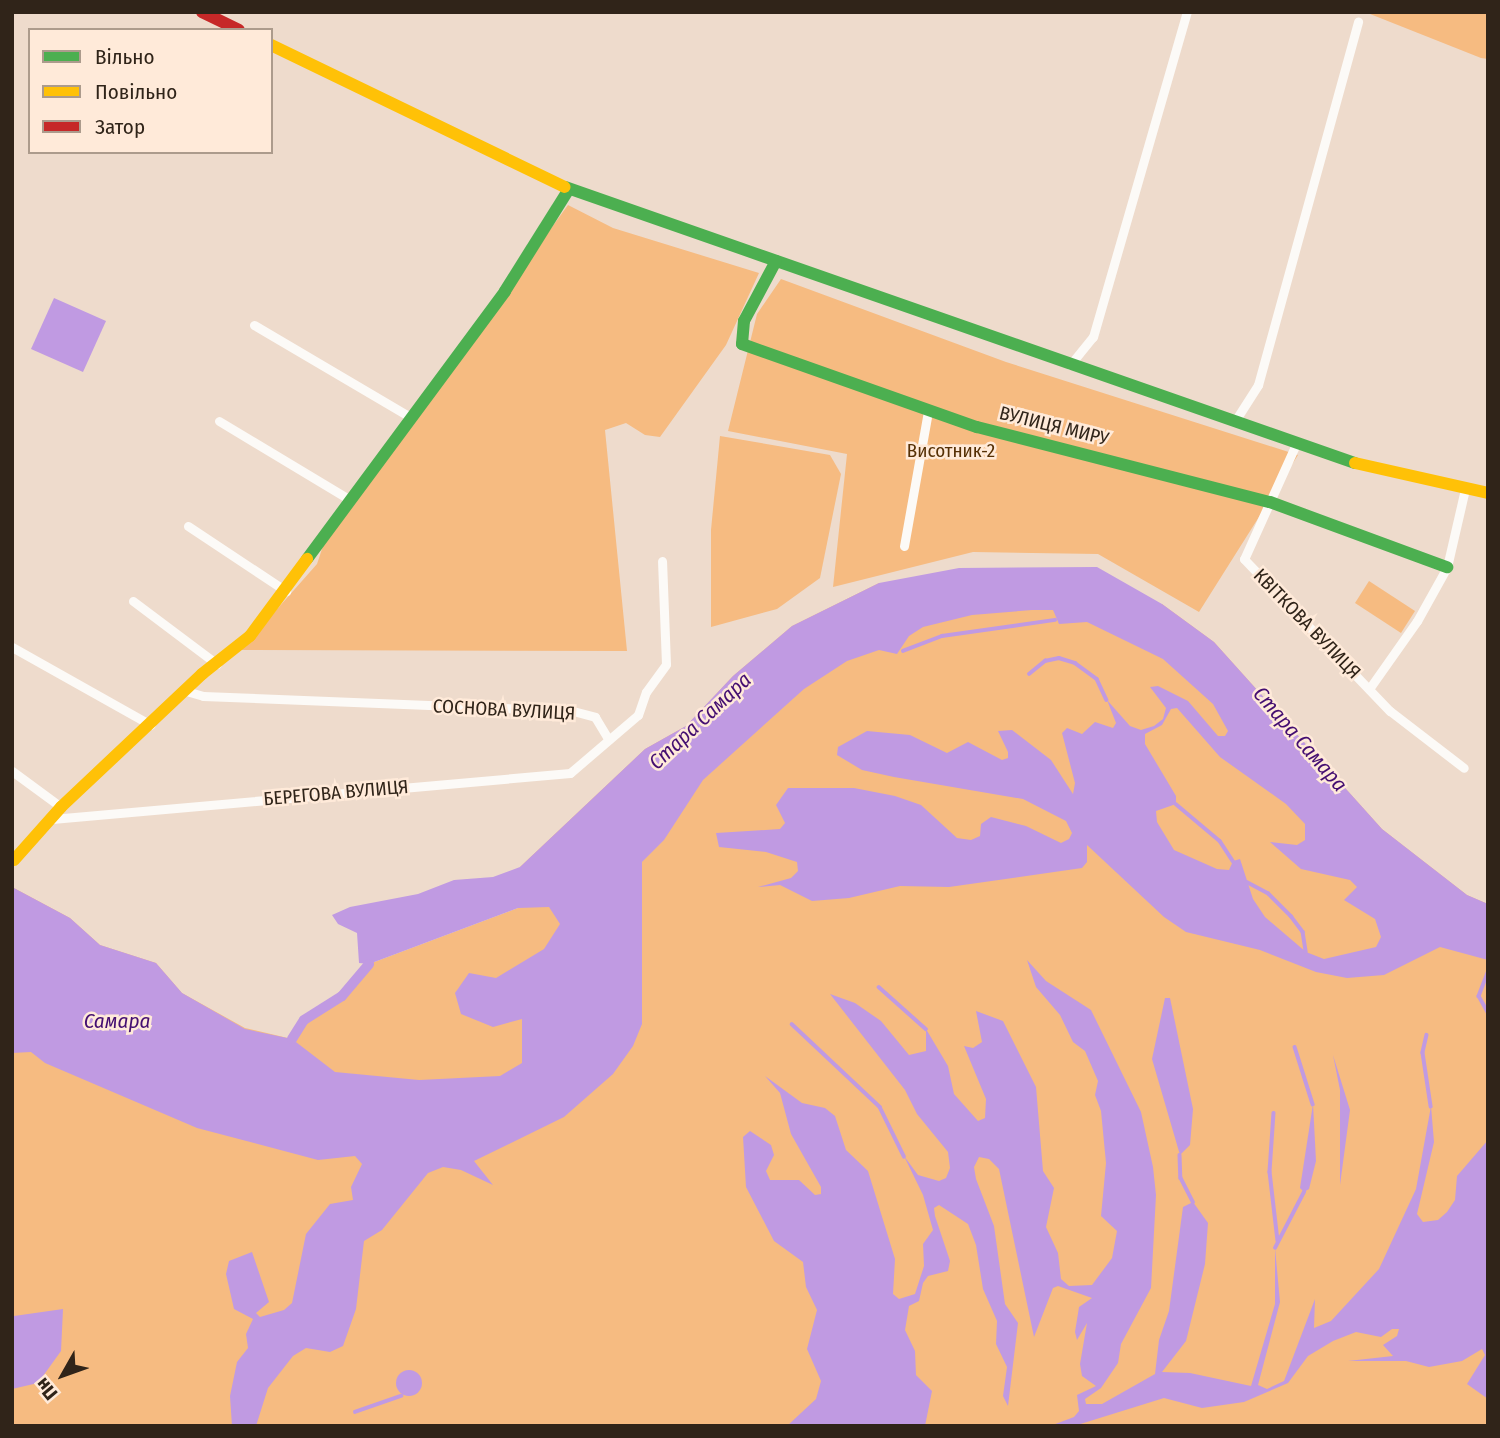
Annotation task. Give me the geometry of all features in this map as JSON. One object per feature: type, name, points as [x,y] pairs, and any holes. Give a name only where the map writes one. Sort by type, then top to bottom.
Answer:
[{"type":"street","points":[[202,12],[235,28]]},
{"type":"street","points":[[1070,365],[1093,337],[1187,12]]},
{"type":"street","points":[[1235,421],[1258,385],[1358,22]]},
{"type":"street","points":[[273,46],[569,189],[1296,444],[1398,475],[1488,494]]},
{"type":"street","points":[[14,860],[61,807],[186,691],[250,636],[286,591],[349,499],[520,270],[569,189]]},
{"type":"street","name":"ВУЛИЦЯ МИРУ","points":[[776,261],[744,321],[742,344],[928,411],[1270,502],[1447,566]]},
{"type":"street","points":[[254,325],[412,418]]},
{"type":"street","points":[[904,546],[928,411]]},
{"type":"street","points":[[219,421],[349,499]]},
{"type":"street","name":"КВІТКОВА ВУЛИЦЯ","points":[[1296,444],[1244,559],[1390,711],[1464,768]]},
{"type":"street","name":"КВІТКОВА ВУЛИЦЯ","points":[[1370,689],[1417,621],[1447,566],[1465,489]]},
{"type":"street","points":[[188,526],[286,591]]},
{"type":"street","points":[[608,739],[638,715],[646,692],[666,664],[662,561]]},
{"type":"street","points":[[133,601],[217,664]]},
{"type":"street","points":[[12,647],[150,725]]},
{"type":"street","name":"СОСНОВА ВУЛИЦЯ","points":[[186,691],[573,711],[595,717],[608,739]]},
{"type":"street","name":"БЕРЕГОВА ВУЛИЦЯ","points":[[51,819],[570,773],[608,739]]},
{"type":"street","points":[[12,771],[61,807]]},
{"type":"green space","points":[[1365,12],[1488,12],[1488,59],[1481,58]]},
{"type":"green space","points":[[568,205],[613,228],[759,273],[726,345],[660,437],[645,435],[626,423],[605,430],[627,651],[241,650],[317,564],[325,540]]},
{"type":"green space","name":"Висотник-2","points":[[781,279],[1006,362],[1298,455],[1199,612],[1098,554],[973,552],[833,587],[847,454],[728,431],[757,314]]},
{"type":"green space","points":[[720,436],[830,455],[841,474],[820,578],[777,609],[711,627],[711,530]]},
{"type":"green space","points":[[1369,581],[1415,611],[1401,633],[1355,603]]},
{"type":"green space","points":[[879,583],[1162,604],[1214,642],[1382,829],[1467,895],[1488,904],[1488,1426],[12,1426],[12,887],[70,918],[100,945],[156,963],[182,993],[245,1028],[292,1039],[304,1020],[342,996],[369,964],[518,908],[520,867],[645,749],[686,726],[733,676],[792,626]]},
{"type":"water","points":[[54,298],[106,321],[83,372],[31,349]]},
{"type":"water","name":"Самара","points":[[1097,567],[1162,604],[1214,642],[1382,829],[1467,895],[1488,904],[1488,960],[1440,947],[1384,975],[1347,978],[1316,972],[1260,950],[1186,932],[1164,917],[1087,845],[1087,862],[1082,868],[949,887],[900,886],[849,898],[812,901],[780,885],[758,887],[791,878],[798,871],[797,862],[766,852],[719,847],[716,833],[780,829],[785,823],[776,805],[788,788],[854,788],[895,796],[921,805],[957,838],[971,840],[980,836],[981,824],[991,817],[1026,826],[1061,843],[1069,839],[1072,833],[1066,821],[1023,799],[862,770],[837,755],[838,747],[867,731],[910,735],[947,753],[968,742],[1002,760],[1008,758],[1008,752],[998,731],[1012,730],[1051,760],[1073,794],[1075,783],[1062,733],[1067,728],[1082,734],[1095,722],[1113,728],[1116,723],[1107,700],[1130,726],[1141,730],[1154,726],[1163,719],[1166,708],[1150,687],[1158,686],[1188,701],[1218,736],[1225,736],[1228,731],[1213,704],[1163,659],[1087,622],[1059,624],[1053,610],[972,615],[923,627],[909,636],[897,654],[879,650],[847,661],[804,689],[703,780],[664,840],[642,862],[642,1024],[633,1046],[613,1074],[564,1117],[474,1161],[493,1185],[461,1170],[443,1167],[428,1173],[382,1230],[364,1241],[356,1309],[343,1346],[330,1352],[306,1348],[293,1356],[268,1388],[256,1426],[232,1426],[230,1396],[237,1362],[248,1348],[246,1334],[253,1319],[234,1309],[226,1274],[229,1261],[252,1252],[269,1302],[256,1313],[260,1317],[284,1310],[292,1303],[306,1234],[330,1204],[353,1200],[351,1187],[362,1164],[355,1156],[318,1160],[197,1128],[45,1063],[31,1052],[12,1053],[12,887],[70,918],[100,945],[156,963],[182,993],[245,1029],[292,1039],[335,1072],[419,1080],[500,1076],[522,1063],[522,1019],[493,1027],[461,1014],[455,993],[469,973],[496,978],[544,949],[560,924],[549,907],[518,908],[369,964],[359,963],[357,933],[338,924],[332,915],[350,907],[418,894],[454,880],[493,877],[520,867],[645,749],[686,726],[733,676],[792,626],[879,583],[959,568]],"holes":[[[1177,708],[1220,757],[1286,804],[1305,824],[1305,840],[1297,845],[1270,842],[1301,869],[1350,880],[1357,887],[1344,900],[1375,919],[1381,937],[1376,947],[1324,959],[1306,952],[1265,917],[1253,899],[1240,859],[1233,861],[1229,870],[1217,869],[1174,850],[1157,822],[1156,811],[1176,804],[1176,796],[1145,744],[1145,734],[1162,725],[1171,709]]]},
{"type":"water","points":[[1027,960],[1046,981],[1091,1010],[1141,1112],[1153,1167],[1156,1195],[1151,1288],[1121,1344],[1118,1363],[1101,1388],[1085,1399],[1086,1404],[1102,1404],[1155,1374],[1159,1340],[1169,1311],[1183,1207],[1193,1202],[1208,1223],[1205,1264],[1186,1341],[1162,1372],[1190,1373],[1251,1386],[1275,1304],[1275,1248],[1280,1302],[1258,1385],[1267,1389],[1284,1381],[1315,1299],[1314,1328],[1331,1321],[1379,1269],[1416,1189],[1431,1106],[1434,1142],[1417,1214],[1423,1222],[1438,1220],[1447,1212],[1455,1200],[1457,1176],[1488,1140],[1488,1399],[1467,1384],[1485,1355],[1482,1349],[1462,1361],[1429,1367],[1406,1361],[1348,1361],[1393,1356],[1383,1345],[1397,1336],[1399,1329],[1392,1329],[1381,1337],[1356,1332],[1333,1341],[1308,1356],[1288,1383],[1244,1402],[1202,1408],[1164,1398],[1074,1426],[1050,1426],[1074,1417],[1079,1411],[1077,1395],[1096,1386],[1082,1376],[1080,1364],[1087,1323],[1077,1340],[1075,1332],[1079,1307],[1092,1298],[1058,1286],[1053,1288],[1034,1337],[999,1169],[989,1159],[979,1157],[974,1167],[976,1179],[994,1226],[1005,1304],[1018,1323],[1008,1406],[1003,1396],[1007,1367],[996,1344],[997,1321],[983,1289],[976,1245],[968,1224],[939,1205],[934,1208],[935,1216],[950,1261],[948,1271],[928,1276],[923,1283],[919,1301],[909,1306],[905,1330],[915,1351],[916,1375],[932,1391],[925,1426],[787,1426],[816,1399],[821,1381],[807,1349],[817,1310],[806,1287],[803,1262],[774,1241],[746,1187],[743,1137],[750,1131],[771,1145],[774,1155],[766,1171],[770,1180],[799,1180],[815,1195],[821,1194],[821,1187],[791,1134],[780,1093],[765,1076],[802,1103],[825,1108],[835,1116],[846,1150],[868,1171],[895,1259],[893,1294],[899,1299],[915,1294],[924,1266],[923,1244],[933,1230],[923,1195],[904,1156],[918,1175],[939,1181],[946,1178],[950,1168],[948,1152],[917,1114],[905,1090],[830,994],[855,1003],[881,1021],[909,1055],[926,1051],[926,1029],[948,1066],[954,1094],[978,1121],[985,1118],[986,1099],[964,1046],[973,1048],[982,1042],[976,1011],[1003,1021],[1036,1087],[1043,1171],[1054,1188],[1046,1227],[1058,1253],[1061,1279],[1069,1286],[1092,1285],[1112,1258],[1117,1231],[1101,1216],[1106,1163],[1101,1111],[1095,1095],[1098,1081],[1085,1051],[1073,1042],[1060,1015],[1036,987]]},
{"type":"water","points":[[1165,998],[1170,998],[1193,1109],[1190,1145],[1180,1155],[1152,1059]]},
{"type":"water","points":[[1333,1055],[1350,1110],[1340,1185],[1340,1090]]},
{"type":"water","points":[[1313,1104],[1316,1161],[1309,1189],[1304,1192],[1300,1188]]},
{"type":"water","points":[[63,1309],[61,1351],[38,1383],[12,1389],[14,1316]]},
{"type":"water","points":[[409,1370],[418,1374],[422,1383],[418,1392],[409,1396],[400,1392],[396,1383],[400,1374]]},
{"type":"waterway","points":[[903,651],[942,636],[1055,620]]},
{"type":"waterway","points":[[1029,674],[1045,661],[1059,658],[1075,663],[1097,679],[1107,700]]},
{"type":"waterway","points":[[1176,804],[1220,841],[1233,861]]},
{"type":"waterway","points":[[1247,882],[1268,893],[1291,916],[1303,932],[1306,952]]},
{"type":"waterway","points":[[292,1039],[304,1020],[342,996],[369,964]]},
{"type":"waterway","points":[[1488,973],[1479,996],[1488,1012]]},
{"type":"waterway","points":[[879,987],[926,1029]]},
{"type":"waterway","points":[[792,1024],[880,1107],[904,1156]]},
{"type":"waterway","points":[[1427,1035],[1423,1053],[1431,1106]]},
{"type":"waterway","points":[[1295,1047],[1313,1104]]},
{"type":"waterway","points":[[1274,1113],[1270,1172],[1278,1241]]},
{"type":"waterway","points":[[1180,1155],[1181,1178],[1193,1202]]},
{"type":"waterway","points":[[1275,1248],[1304,1192]]},
{"type":"waterway","points":[[355,1412],[401,1396]]},
{"type":"traffic: fast","points":[[565,187],[1355,463]]},
{"type":"traffic: fast","points":[[307,559],[505,291],[569,189]]},
{"type":"traffic: fast","points":[[776,261],[744,321],[742,344],[977,427],[1270,502],[1447,567]]},
{"type":"traffic: slow","points":[[273,46],[565,187]]},
{"type":"traffic: slow","points":[[1355,463],[1488,493]]},
{"type":"traffic: slow","points":[[14,860],[61,807],[202,674],[250,636],[307,559]]},
{"type":"traffic: jam","points":[[202,12],[235,28]]},
{"type":"water label","name":"Стара Самара","points":[[700,721]]},
{"type":"water label","name":"Стара Самара","points":[[1300,739]]}]
